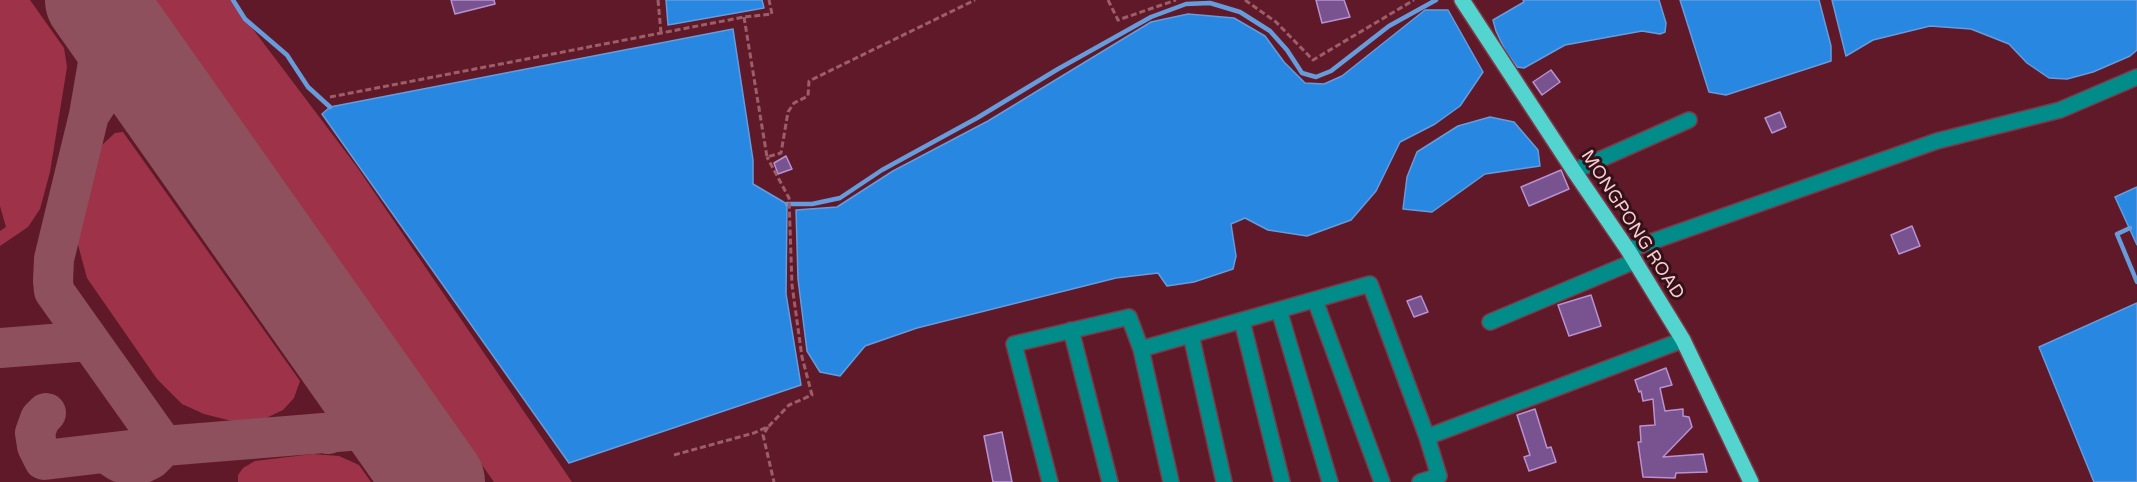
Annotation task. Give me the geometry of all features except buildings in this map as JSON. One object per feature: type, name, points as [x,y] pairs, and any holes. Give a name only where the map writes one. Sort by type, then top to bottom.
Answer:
[{"type":"main road","name":"MONGPONG ROAD","points":[[1462,0],[1632,256],[1683,340],[1751,482]]},
{"type":"street","points":[[1490,322],[1632,256],[1936,141],[2060,110],[2137,77]]},
{"type":"street","points":[[1574,171],[1689,120]]},
{"type":"street","points":[[1141,349],[1370,284],[1440,476],[1420,482]]},
{"type":"street","points":[[1315,300],[1382,482]]},
{"type":"street","points":[[1279,310],[1330,482]]},
{"type":"street","points":[[1050,482],[1014,344],[1129,317],[1141,349],[1171,482]]},
{"type":"street","points":[[1242,321],[1282,482]]},
{"type":"street","points":[[1071,330],[1110,482]]},
{"type":"street","points":[[1191,335],[1224,482]]},
{"type":"street","points":[[1427,436],[1683,340]]},
{"type":"path","points":[[658,0],[661,33]]},
{"type":"path","points":[[330,97],[744,17],[772,14],[769,0]]},
{"type":"path","points":[[767,157],[781,153],[788,112],[794,103],[808,96],[808,81],[975,0]]},
{"type":"path","points":[[1108,0],[1118,20],[1176,0]]},
{"type":"path","points":[[1245,0],[1276,22],[1313,60],[1414,0]]},
{"type":"path","points":[[744,17],[767,157],[789,198],[792,285],[802,357],[812,395],[789,405],[763,435],[774,482]]},
{"type":"path","points":[[674,455],[754,433],[769,426]]},
{"type":"shaded area","points":[[0,0],[30,0],[64,48],[67,67],[50,172],[40,209],[28,227],[0,246],[0,231],[6,227],[0,206]]},
{"type":"shaded area","points":[[153,0],[231,0],[357,167],[572,482],[494,482]]},
{"type":"shaded area","points":[[123,132],[300,381],[294,398],[283,410],[262,420],[232,421],[204,414],[182,404],[157,379],[87,278],[77,241],[79,211],[88,173],[102,145],[115,133]]},
{"type":"shaded area","points":[[313,454],[339,456],[359,465],[371,482],[238,482],[238,475],[243,468],[255,461]]},
{"type":"water","points":[[666,0],[762,0],[764,8],[668,25]]},
{"type":"water","points":[[1523,0],[1659,0],[1666,23],[1665,32],[1660,34],[1642,31],[1565,45],[1524,68],[1517,67],[1506,52],[1493,20],[1524,2]]},
{"type":"water","points":[[1680,0],[1819,0],[1831,46],[1831,61],[1726,95],[1709,92]]},
{"type":"water","points":[[1832,0],[2137,0],[2137,50],[2130,56],[2093,72],[2067,79],[2049,78],[2027,63],[2009,44],[1971,29],[1930,26],[1873,40],[1846,56]]},
{"type":"water","points":[[1425,10],[1448,10],[1483,72],[1460,106],[1435,124],[1400,142],[1376,191],[1351,220],[1307,236],[1268,230],[1245,218],[1231,224],[1236,256],[1233,269],[1194,282],[1167,286],[1158,273],[1116,278],[917,328],[865,346],[840,376],[820,372],[807,351],[798,279],[796,210],[837,207],[893,171],[988,121],[1151,22],[1188,14],[1234,18],[1265,36],[1284,62],[1305,83],[1324,84],[1342,76]]},
{"type":"water","points":[[733,29],[753,160],[753,184],[787,204],[786,294],[801,385],[569,463],[322,114],[330,107]]},
{"type":"water","points":[[1490,117],[1514,122],[1538,150],[1540,166],[1485,174],[1432,212],[1403,209],[1407,177],[1417,152],[1458,126]]},
{"type":"water","points":[[2137,187],[2137,245],[2115,197]]},
{"type":"water","points":[[2137,303],[2137,482],[2094,482],[2039,347]]},
{"type":"waterway","points":[[233,0],[245,19],[287,55],[308,87],[330,107]]},
{"type":"waterway","points":[[787,204],[812,204],[840,198],[882,170],[977,118],[1058,69],[1151,17],[1186,4],[1210,3],[1240,12],[1270,31],[1287,50],[1302,73],[1316,77],[1331,71],[1389,26],[1436,0]]},
{"type":"waterway","points":[[2130,228],[2117,234],[2137,282]]},
{"type":"taxiway","points":[[99,6],[104,18],[103,34],[89,115],[54,259],[54,291],[164,446],[151,459],[141,464],[129,465],[119,462],[105,453]]},
{"type":"taxiway","points":[[89,115],[102,95],[113,88],[128,84],[151,88],[163,97]]},
{"type":"taxiway","points":[[0,348],[89,341]]},
{"type":"taxiway","points":[[328,434],[343,425],[352,415],[357,404],[359,393],[356,370]]},
{"type":"taxiway","points":[[46,413],[40,419],[35,433],[37,446],[44,460],[164,446],[373,429],[396,434],[413,451]]},
{"type":"runway","points":[[95,0],[435,482]]}]
